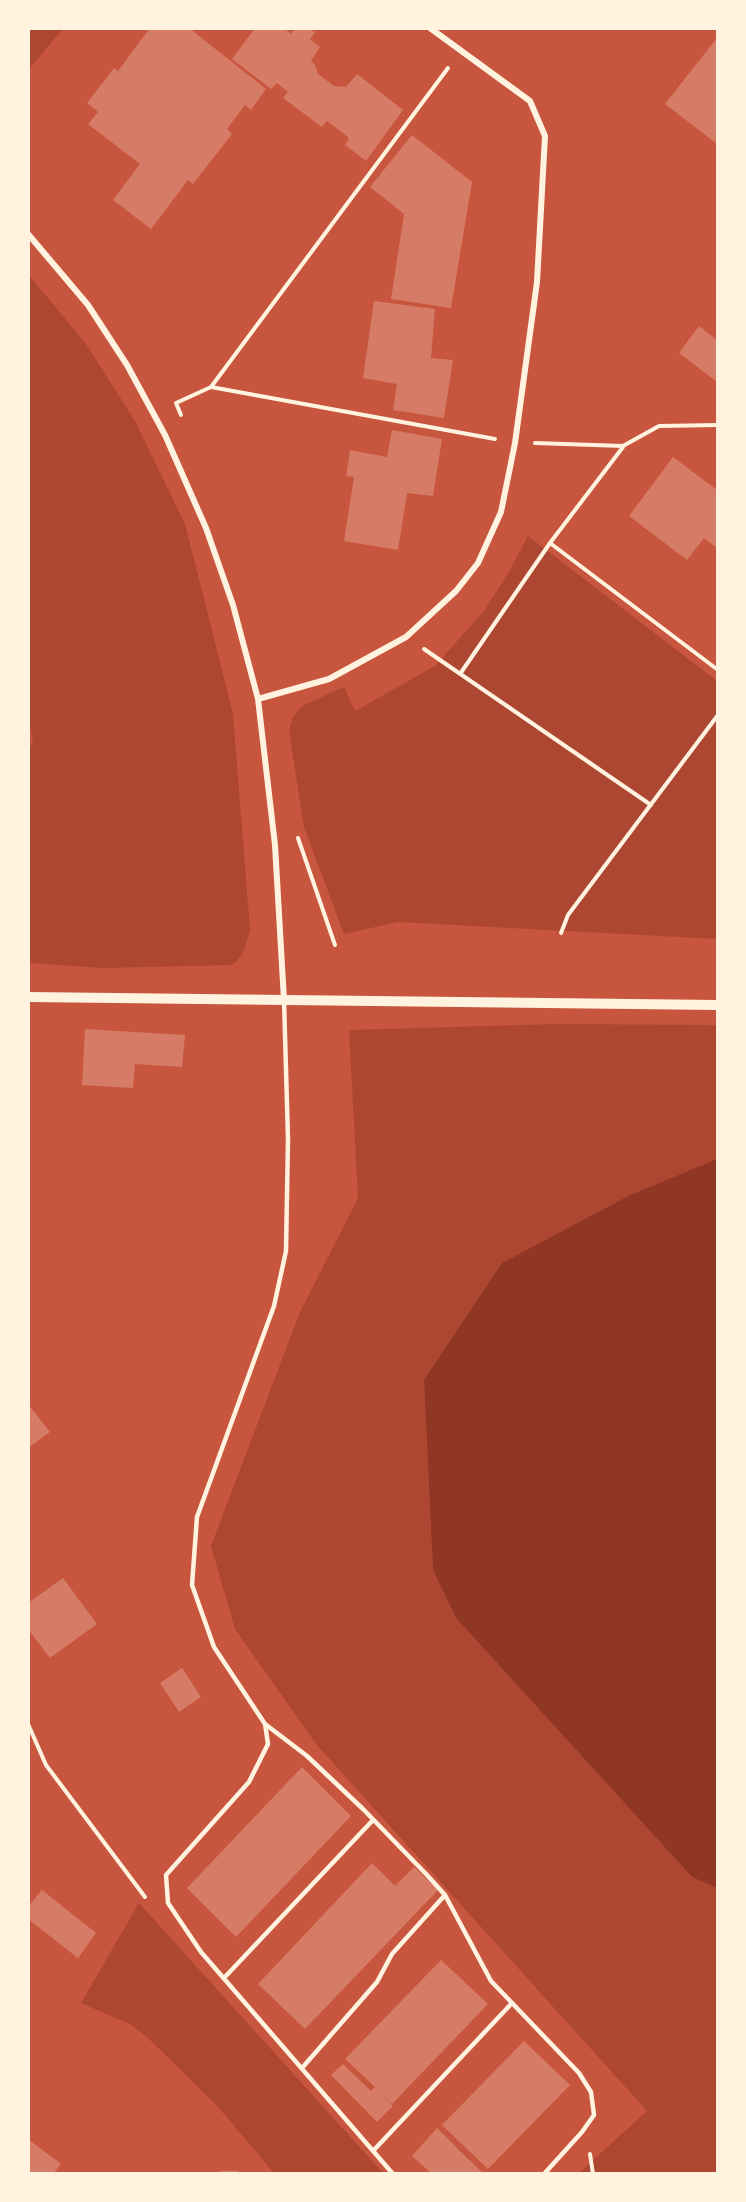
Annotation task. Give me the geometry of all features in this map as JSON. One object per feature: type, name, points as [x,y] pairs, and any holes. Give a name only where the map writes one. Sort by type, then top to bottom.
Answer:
[{"type":"street","points":[[258,699],[329,679],[406,637],[456,591],[478,563],[501,512],[515,443],[537,282],[545,136],[530,101],[430,28]]},
{"type":"street","points":[[28,234],[88,305],[127,365],[165,435],[206,528],[232,604],[258,699],[275,845],[284,1000]]},
{"type":"street","points":[[28,997],[717,1005]]},
{"type":"lane","points":[[284,1000],[288,1139],[286,1251],[274,1306],[197,1517],[192,1585],[214,1647],[265,1724],[307,1756],[445,1895],[491,1981],[579,2073],[591,2092],[594,2115],[582,2132],[544,2174]]},
{"type":"lane","points":[[265,1724],[268,1744],[249,1782],[166,1875],[168,1903],[201,1952],[393,2174]]},
{"type":"lane","points":[[224,1978],[373,1820]]},
{"type":"lane","points":[[302,2068],[377,1982],[393,1954],[445,1895]]},
{"type":"lane","points":[[373,2151],[512,2003]]},
{"type":"lane","points":[[221,2174],[238,2174]]},
{"type":"path","points":[[176,403],[211,387],[461,50]]},
{"type":"path","points":[[211,387],[515,443],[623,446]]},
{"type":"path","points":[[460,674],[550,543],[623,446],[659,426],[717,425]]},
{"type":"path","points":[[550,543],[717,670]]},
{"type":"path","points":[[406,637],[651,805]]},
{"type":"path","points":[[561,933],[568,915],[717,715]]},
{"type":"path","points":[[28,1724],[46,1765],[148,1900],[168,1903]]},
{"type":"shaded area","points":[[28,29],[63,29],[29,69]]},
{"type":"shaded area","points":[[28,274],[86,344],[135,421],[185,524],[233,714],[250,930],[244,951],[232,965],[103,968],[29,963],[28,745],[33,745],[28,713]]},
{"type":"shaded area","points":[[528,536],[717,681],[717,939],[398,922],[344,934],[304,827],[289,731],[293,717],[302,706],[344,687],[355,711],[435,666],[484,611]]},
{"type":"shaded area","points":[[556,1024],[717,1025],[717,1159],[628,1196],[502,1263],[424,1380],[433,1570],[456,1618],[692,1877],[717,1888],[717,2173],[579,2173],[647,2111],[316,1744],[235,1629],[211,1546],[300,1312],[358,1198],[349,1030]]},
{"type":"shaded area","points":[[717,1159],[717,1888],[692,1877],[456,1618],[433,1570],[424,1380],[502,1263],[628,1196]]},
{"type":"shaded area","points":[[139,1903],[383,2173],[274,2173],[218,2107],[147,2037],[130,2024],[81,2003]]},
{"type":"building","points":[[150,28],[189,28],[266,89],[251,110],[245,105],[227,129],[232,134],[193,184],[188,180],[151,229],[113,200],[140,164],[88,124],[98,112],[87,103],[114,68],[118,71]]},
{"type":"building","points":[[255,28],[284,28],[291,34],[295,28],[309,28],[315,33],[310,39],[320,47],[311,61],[318,74],[334,86],[346,87],[357,74],[403,110],[366,161],[345,145],[349,138],[327,121],[322,127],[283,98],[288,92],[277,83],[271,89],[232,59]]},
{"type":"building","points":[[717,38],[717,144],[665,104]]},
{"type":"building","points":[[412,135],[472,182],[451,308],[391,299],[404,214],[370,187]]},
{"type":"building","points":[[374,301],[435,309],[431,358],[453,360],[444,418],[393,410],[397,384],[363,378]]},
{"type":"building","points":[[699,326],[717,340],[717,382],[679,353]]},
{"type":"building","points":[[392,430],[442,439],[433,496],[407,493],[398,550],[344,541],[354,477],[346,476],[350,450],[387,457]]},
{"type":"building","points":[[673,457],[717,490],[717,548],[704,538],[687,560],[629,516]]},
{"type":"building","points":[[85,1029],[185,1035],[182,1067],[135,1064],[133,1088],[82,1085]]},
{"type":"building","points":[[28,1404],[50,1432],[28,1448]]},
{"type":"building","points":[[63,1578],[97,1624],[50,1658],[28,1629],[28,1603]]},
{"type":"building","points":[[182,1668],[201,1697],[179,1712],[160,1683]]},
{"type":"building","points":[[302,1767],[351,1816],[236,1937],[187,1888]]},
{"type":"building","points":[[372,1863],[395,1886],[414,1867],[438,1890],[305,2029],[258,1984]]},
{"type":"building","points":[[42,1890],[96,1933],[78,1958],[28,1919],[28,1907]]},
{"type":"building","points":[[441,1960],[488,2004],[392,2104],[377,2090],[393,2106],[377,2122],[331,2075],[343,2064],[371,2091],[375,2087],[345,2059]]},
{"type":"building","points":[[524,2041],[570,2085],[488,2169],[442,2125]]},
{"type":"building","points":[[437,2128],[484,2174],[432,2174],[412,2156]]},
{"type":"building","points":[[28,2139],[61,2164],[53,2174],[28,2174]]}]
